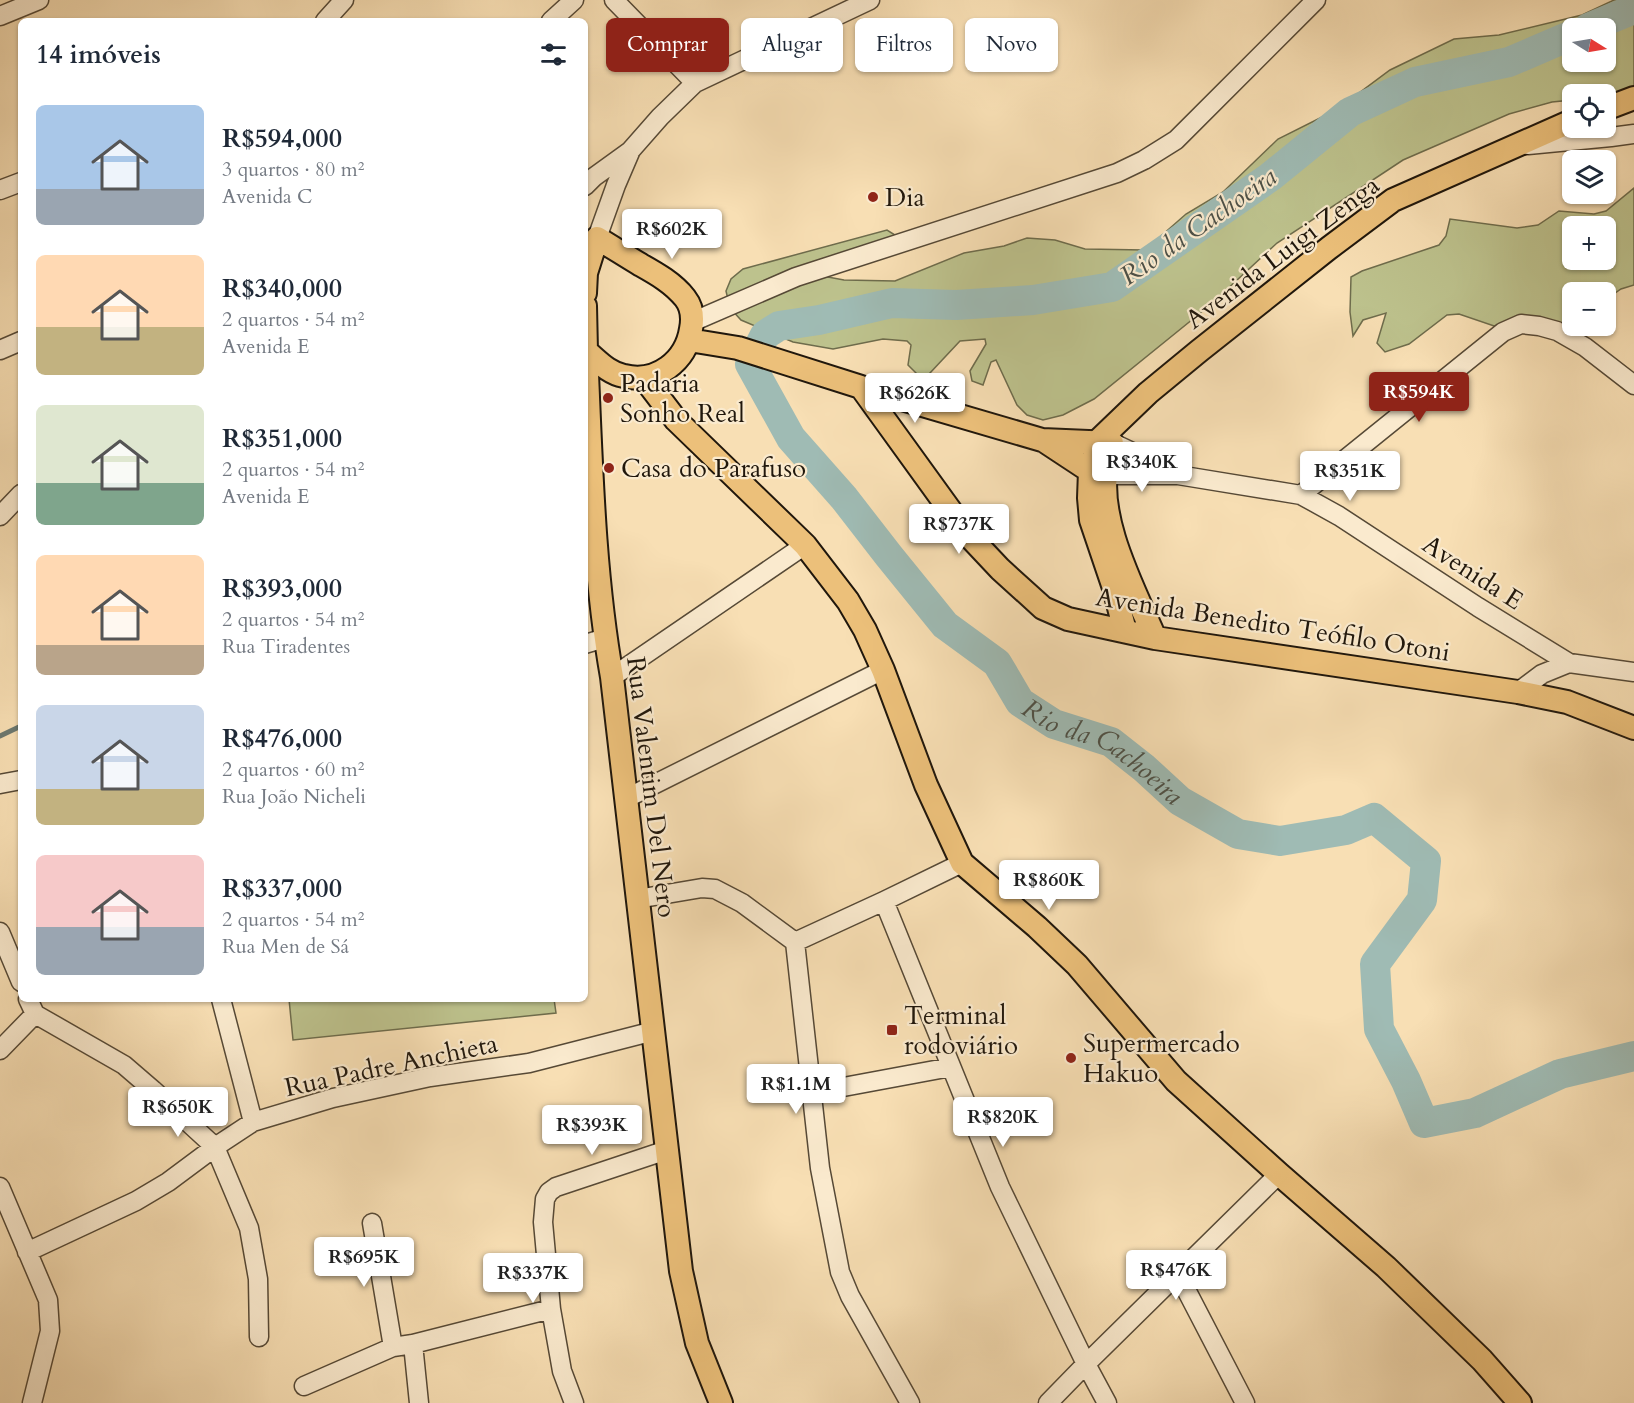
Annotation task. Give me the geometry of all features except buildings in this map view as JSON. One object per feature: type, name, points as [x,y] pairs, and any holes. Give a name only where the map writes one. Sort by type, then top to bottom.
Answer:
[{"type":"main road","points":[[1616,105],[1634,98]]},
{"type":"main road","name":"Avenida Luigi Zenga","points":[[1107,438],[1148,393],[1198,351],[1393,200],[1562,125]]},
{"type":"main road","points":[[588,256],[591,230],[669,282],[686,299],[691,309],[691,331],[679,358],[663,371],[644,378],[624,376],[606,369],[588,353]]},
{"type":"main road","points":[[691,331],[861,387],[1042,440],[1097,473],[1105,492],[1110,528],[1155,638]]},
{"type":"main road","points":[[644,378],[676,420],[805,545],[848,601],[865,630],[883,670],[926,785],[962,863],[1037,927],[1077,965],[1176,1081],[1386,1267],[1482,1360],[1520,1403]]},
{"type":"main road","name":"Avenida Benedito Teófilo Otoni","points":[[861,387],[968,535],[1000,569],[1043,608],[1068,619],[1155,638],[1518,692],[1567,702],[1634,728]]},
{"type":"main road","name":"Rua Valentim Del Nero","points":[[588,393],[593,497],[595,641],[612,678],[681,1271],[697,1343],[721,1403]]},
{"type":"main road","points":[[1042,440],[1107,438],[1089,498],[1091,520],[1114,588],[1125,631]]},
{"type":"street","points":[[0,16],[39,0]]},
{"type":"street","points":[[328,18],[344,0]]},
{"type":"street","points":[[554,18],[574,0]]},
{"type":"street","points":[[614,0],[695,83]]},
{"type":"street","points":[[588,183],[631,150],[660,117],[695,83],[870,0]]},
{"type":"street","points":[[691,331],[796,277],[1117,173],[1143,160],[1176,140],[1316,0]]},
{"type":"street","points":[[1514,146],[1634,134]]},
{"type":"street","points":[[591,230],[616,185],[631,150]]},
{"type":"street","points":[[0,190],[18,183]]},
{"type":"street","points":[[1301,495],[1503,332],[1521,324],[1557,331],[1585,347],[1634,385]]},
{"type":"street","points":[[0,350],[18,342]]},
{"type":"street","name":"Avenida E","points":[[1107,438],[1179,474]]},
{"type":"street","name":"Avenida E","points":[[1097,473],[1179,474],[1301,495],[1339,516],[1478,607],[1569,663]]},
{"type":"street","points":[[0,516],[18,497]]},
{"type":"street","points":[[612,678],[805,545]]},
{"type":"street","points":[[1518,692],[1542,674],[1569,663],[1634,672]]},
{"type":"street","points":[[625,798],[883,670]]},
{"type":"street","points":[[0,784],[18,781]]},
{"type":"street","points":[[795,942],[962,863]]},
{"type":"street","points":[[637,898],[702,888],[715,889],[742,903],[795,942],[820,1168],[840,1272],[850,1296],[910,1403]]},
{"type":"street","points":[[884,901],[1000,1187],[1107,1403]]},
{"type":"street","points":[[0,932],[18,975]]},
{"type":"street","points":[[222,1002],[253,1122]]},
{"type":"street","points":[[0,1050],[31,1006],[124,1065],[215,1147],[249,1228],[258,1279],[258,1337]]},
{"type":"street","name":"Rua Padre Anchieta","points":[[27,1252],[136,1201],[168,1182],[253,1122],[333,1098],[430,1077],[530,1063],[654,1031]]},
{"type":"street","points":[[812,1093],[951,1067]]},
{"type":"street","points":[[574,1403],[562,1371],[551,1309],[543,1222],[545,1199],[556,1187],[667,1150]]},
{"type":"street","points":[[1048,1403],[1279,1174]]},
{"type":"street","points":[[0,1187],[48,1300],[50,1331],[32,1403]]},
{"type":"street","points":[[372,1223],[393,1347]]},
{"type":"street","points":[[1178,1274],[1245,1403]]},
{"type":"street","points":[[304,1386],[393,1347],[551,1309]]},
{"type":"street","points":[[413,1344],[419,1403]]},
{"type":"green space","points":[[1614,0],[1634,0],[1634,92],[1616,100],[1616,84],[1562,84],[1562,101],[1509,114],[1403,160],[1277,243],[1209,306],[1094,399],[1063,415],[1043,420],[1027,415],[1017,405],[996,360],[991,362],[983,385],[972,381],[970,371],[986,344],[985,339],[960,341],[929,374],[919,376],[908,365],[911,345],[907,341],[883,339],[833,349],[793,342],[741,320],[730,308],[726,291],[731,279],[743,269],[887,230],[895,235],[888,245],[817,275],[844,280],[895,281],[964,253],[1004,246],[1027,238],[1055,240],[1085,249],[1145,250],[1186,214],[1223,192],[1278,139],[1336,110],[1390,70],[1454,39],[1499,35],[1562,20],[1562,72],[1616,72],[1616,18],[1570,18],[1582,15]]},
{"type":"green space","points":[[1634,188],[1634,285],[1616,292],[1616,282],[1562,282],[1562,332],[1560,333],[1503,329],[1459,314],[1447,315],[1409,344],[1385,352],[1377,343],[1386,313],[1363,320],[1353,336],[1350,312],[1351,277],[1362,271],[1439,245],[1446,236],[1450,219],[1517,228],[1538,225],[1559,211],[1594,214],[1606,211]]},
{"type":"green space","points":[[289,1002],[554,1002],[556,1013],[293,1040]]},
{"type":"waterway","name":"Rio da Cachoeira","points":[[1612,18],[1634,9]]},
{"type":"waterway","name":"Rio da Cachoeira","points":[[1562,39],[1509,62],[1415,82],[1350,112],[1270,177],[1112,287],[1033,300],[956,305],[892,303],[819,320],[779,326],[765,335],[750,364],[791,438],[844,498],[945,625],[997,663],[1020,702],[1054,724],[1111,742],[1180,801],[1238,834],[1280,841],[1346,830],[1374,818],[1426,861],[1422,900],[1375,964],[1379,1029],[1406,1081],[1424,1123],[1475,1113],[1560,1074],[1634,1056]]},
{"type":"waterway","points":[[0,736],[18,727]]},
{"type":"place","name":"Dia","points":[[873,197]]},
{"type":"place","name":"Padaria Sonho Real","points":[[608,398]]},
{"type":"place","name":"Casa do Parafuso","points":[[609,468]]},
{"type":"place","name":"Terminal rodoviário","points":[[892,1030]]},
{"type":"place","name":"Supermercado Hakuo","points":[[1071,1058]]}]
